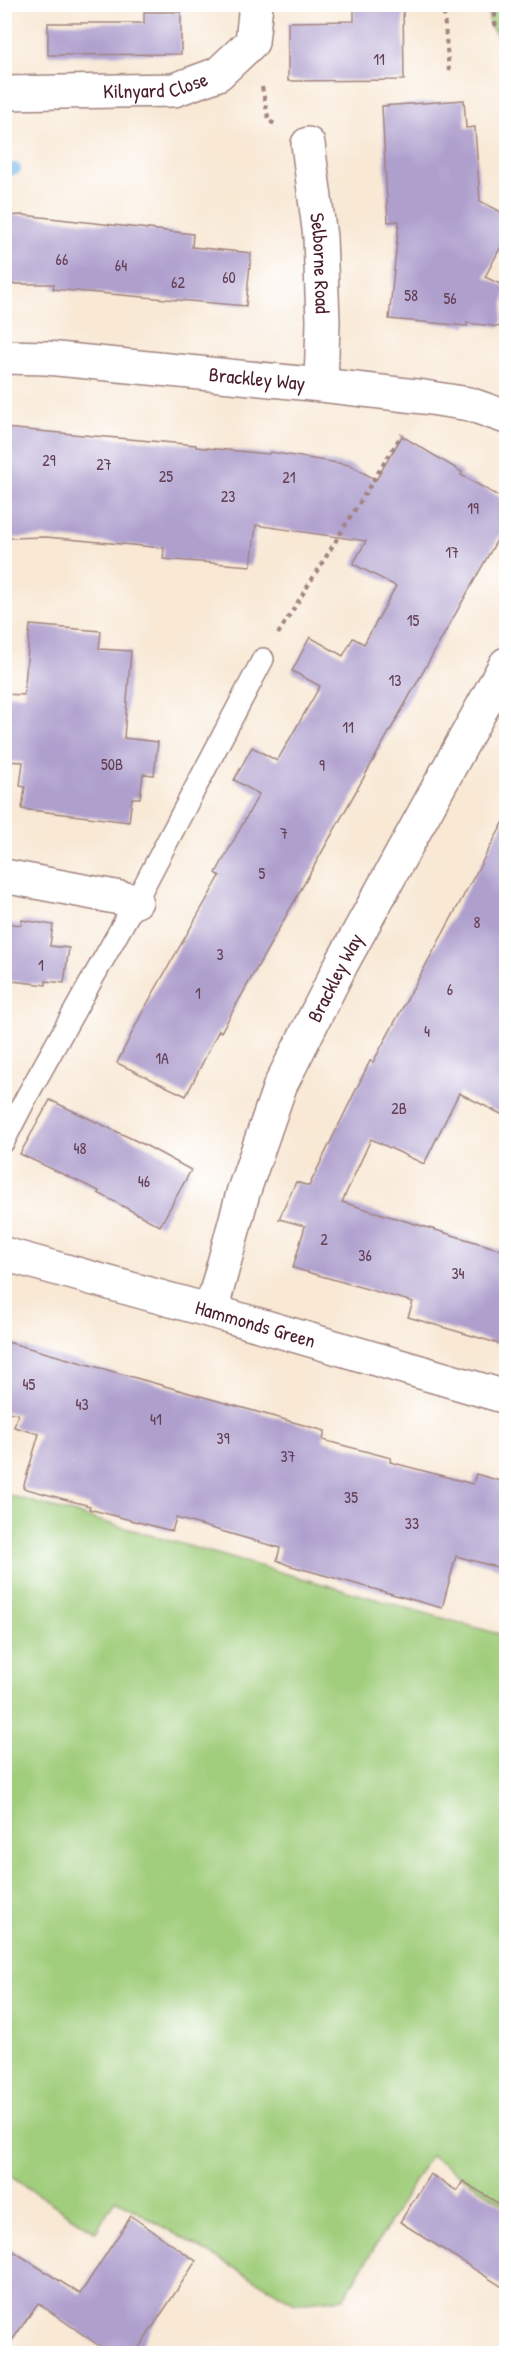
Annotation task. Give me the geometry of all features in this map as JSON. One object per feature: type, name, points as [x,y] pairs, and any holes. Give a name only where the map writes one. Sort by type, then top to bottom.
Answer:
[{"type":"street","points":[[252,42],[256,4]]},
{"type":"street","name":"Kilnyard Close","points":[[4,93],[174,90],[218,74],[252,42]]},
{"type":"street","name":"Selborne Road","points":[[308,144],[320,237],[323,321],[321,385]]},
{"type":"street","name":"Brackley Way","points":[[4,357],[47,358],[424,397],[469,404],[507,417]]},
{"type":"street","name":"Brackley Way","points":[[211,1311],[243,1193],[280,1086],[342,963],[507,664]]},
{"type":"street","points":[[4,876],[136,901]]},
{"type":"street","name":"Hammonds Green","points":[[4,1254],[507,1397]]},
{"type":"lane","points":[[4,1141],[136,901],[263,658]]},
{"type":"path","points":[[443,4],[449,71]]},
{"type":"path","points":[[495,4],[495,24],[507,33]]},
{"type":"path","points":[[252,42],[269,121],[308,144]]},
{"type":"path","points":[[263,658],[424,397]]},
{"type":"green space","points":[[487,5],[506,5],[506,49],[490,26]]},
{"type":"green space","points":[[5,1494],[506,1636],[506,2206],[430,2155],[344,2298],[295,2303],[115,2199],[96,2232],[5,2173]]},
{"type":"building","points":[[354,4],[403,4],[404,80],[288,81],[288,22],[354,21]]},
{"type":"building","points":[[144,12],[181,12],[181,54],[48,55],[48,23],[144,23]]},
{"type":"building","points":[[464,100],[466,128],[475,127],[480,201],[507,215],[507,235],[485,277],[506,287],[501,327],[389,319],[399,221],[388,222],[382,106]]},
{"type":"building","points":[[23,215],[193,234],[192,247],[251,253],[246,306],[53,289],[54,284],[4,284],[4,216]]},
{"type":"building","points":[[4,428],[196,445],[196,447],[269,454],[270,452],[350,465],[376,480],[402,436],[462,472],[461,475],[507,501],[507,522],[221,1032],[219,1030],[186,1096],[117,1063],[143,1011],[220,876],[216,873],[259,794],[234,780],[252,747],[277,761],[320,686],[292,671],[310,637],[343,656],[353,638],[364,644],[396,586],[353,564],[366,541],[256,525],[251,566],[163,559],[164,548],[46,537],[7,538]]},
{"type":"building","points":[[30,625],[101,631],[99,649],[131,651],[124,738],[158,742],[154,775],[143,774],[140,798],[132,798],[129,822],[22,809],[25,787],[20,786],[23,762],[4,761],[4,694],[24,695]]},
{"type":"building","points":[[507,816],[507,1117],[459,1093],[424,1164],[371,1139],[342,1202],[502,1250],[507,1259],[507,1346],[408,1317],[413,1302],[293,1268],[305,1226],[279,1219],[296,1182],[309,1186],[370,1061],[373,1062]]},
{"type":"building","points":[[22,920],[53,925],[50,946],[69,948],[64,983],[46,981],[46,985],[4,980],[4,923],[21,925]]},
{"type":"building","points":[[50,1100],[145,1145],[191,1170],[160,1226],[98,1193],[99,1191],[20,1154]]},
{"type":"building","points":[[4,1341],[325,1431],[323,1440],[391,1458],[390,1462],[473,1484],[476,1474],[507,1483],[507,1570],[456,1556],[442,1608],[288,1565],[277,1560],[280,1548],[176,1518],[172,1531],[89,1509],[90,1506],[23,1488],[39,1434],[14,1427],[18,1414],[4,1411]]},
{"type":"building","points":[[430,2174],[457,2191],[463,2181],[507,2209],[507,2290],[400,2222]]},
{"type":"building","points":[[131,2216],[196,2261],[135,2354],[111,2354],[38,2303],[4,2352],[4,2245],[80,2294]]},
{"type":"waterway","points":[[4,170],[15,169]]}]
